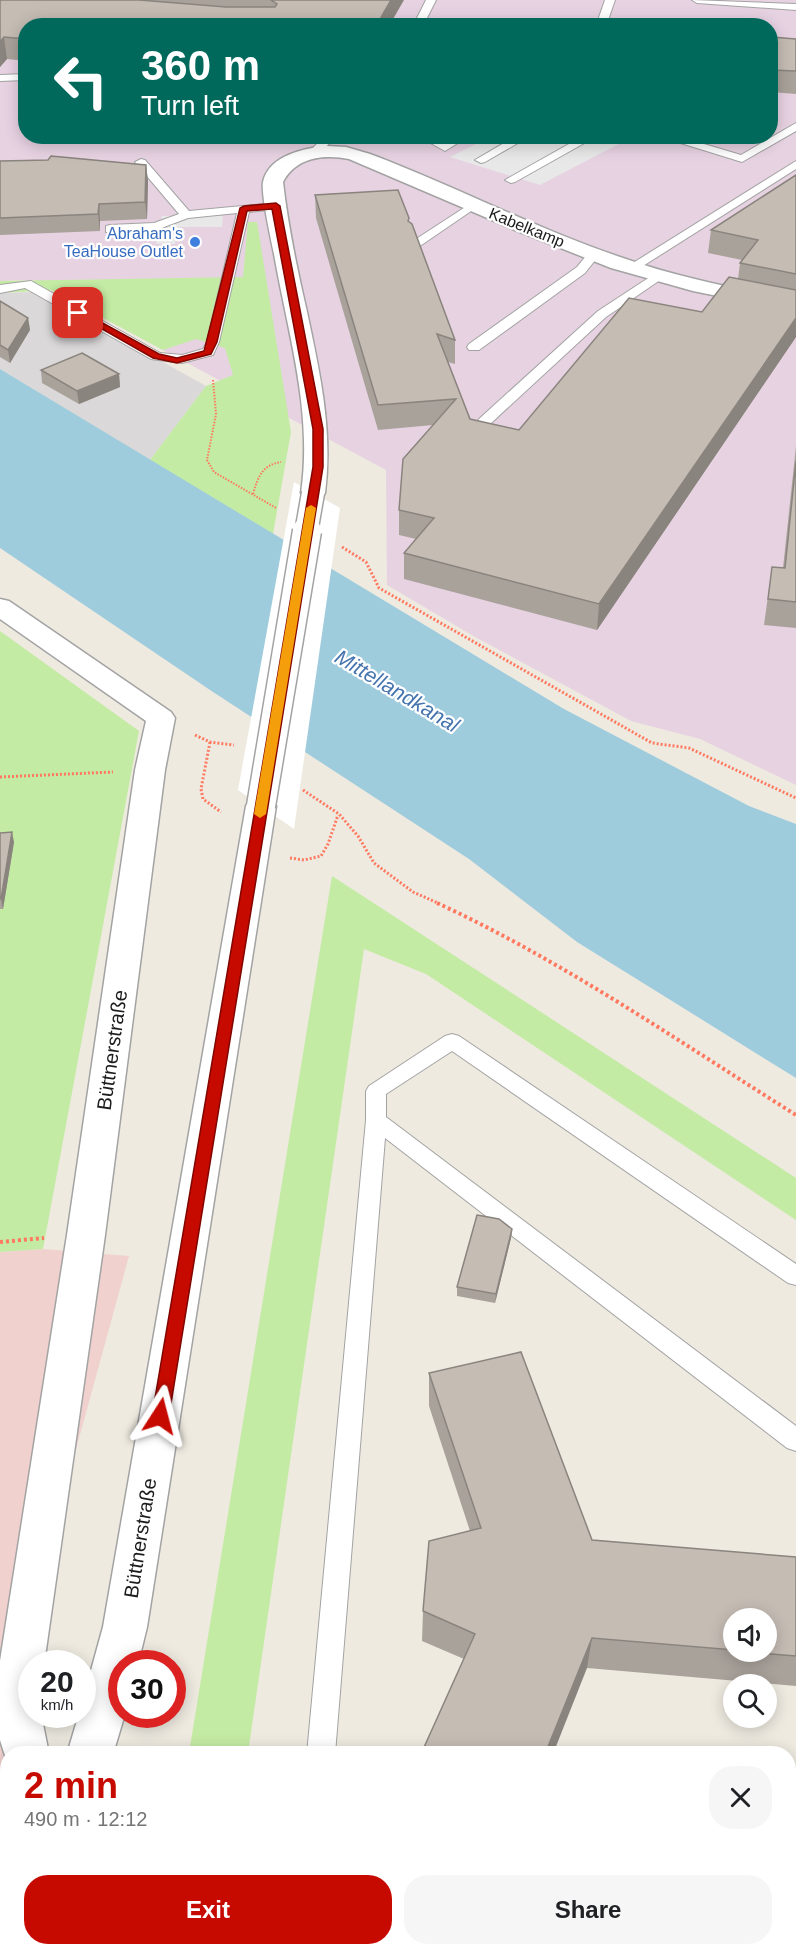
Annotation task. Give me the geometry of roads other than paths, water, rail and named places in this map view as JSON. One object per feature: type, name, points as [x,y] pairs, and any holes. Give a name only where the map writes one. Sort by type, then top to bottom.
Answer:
[{"type":"street","name":"Kabelkamp","points":[[273,182],[285,163],[298,156],[339,152],[367,159],[473,205],[631,268],[738,295],[796,306]]},
{"type":"street","name":"Büttnerstraße","points":[[93,1746],[125,1627],[318,467],[318,429],[273,182]]},
{"type":"street","name":"Büttnerstraße","points":[[0,607],[161,718],[150,770],[86,1235],[16,1704],[24,1746]]},
{"type":"lane","points":[[422,18],[431,0]]},
{"type":"lane","points":[[604,18],[610,0]]},
{"type":"lane","points":[[697,0],[796,7]]},
{"type":"lane","points":[[0,78],[18,77]]},
{"type":"lane","points":[[778,137],[796,126]]},
{"type":"lane","points":[[319,153],[318,148],[322,144]]},
{"type":"lane","points":[[438,144],[445,148],[451,144]]},
{"type":"lane","points":[[481,160],[510,144]]},
{"type":"lane","points":[[511,180],[577,144]]},
{"type":"lane","points":[[690,144],[742,159],[767,144]]},
{"type":"lane","points":[[141,162],[186,214]]},
{"type":"lane","points":[[631,268],[796,164]]},
{"type":"lane","points":[[416,243],[473,205]]},
{"type":"lane","points":[[110,229],[156,226],[186,214],[276,206]]},
{"type":"lane","points":[[0,289],[27,284],[156,356],[177,361],[192,358],[208,352],[213,342],[244,208]]},
{"type":"lane","points":[[474,347],[581,270],[594,254]]},
{"type":"lane","points":[[484,422],[602,314],[659,275]]},
{"type":"lane","points":[[322,1746],[376,1120],[376,1091],[452,1041],[796,1276]]},
{"type":"lane","points":[[376,1120],[796,1440]]},
{"type":"water","name":"Mittellandkanal","points":[[0,369],[564,709],[749,806],[796,824],[796,1078],[577,942],[469,859],[213,692],[0,548]]},
{"type":"place","name":"Abraham's TeaHouse Outlet","points":[[195,242]]}]
